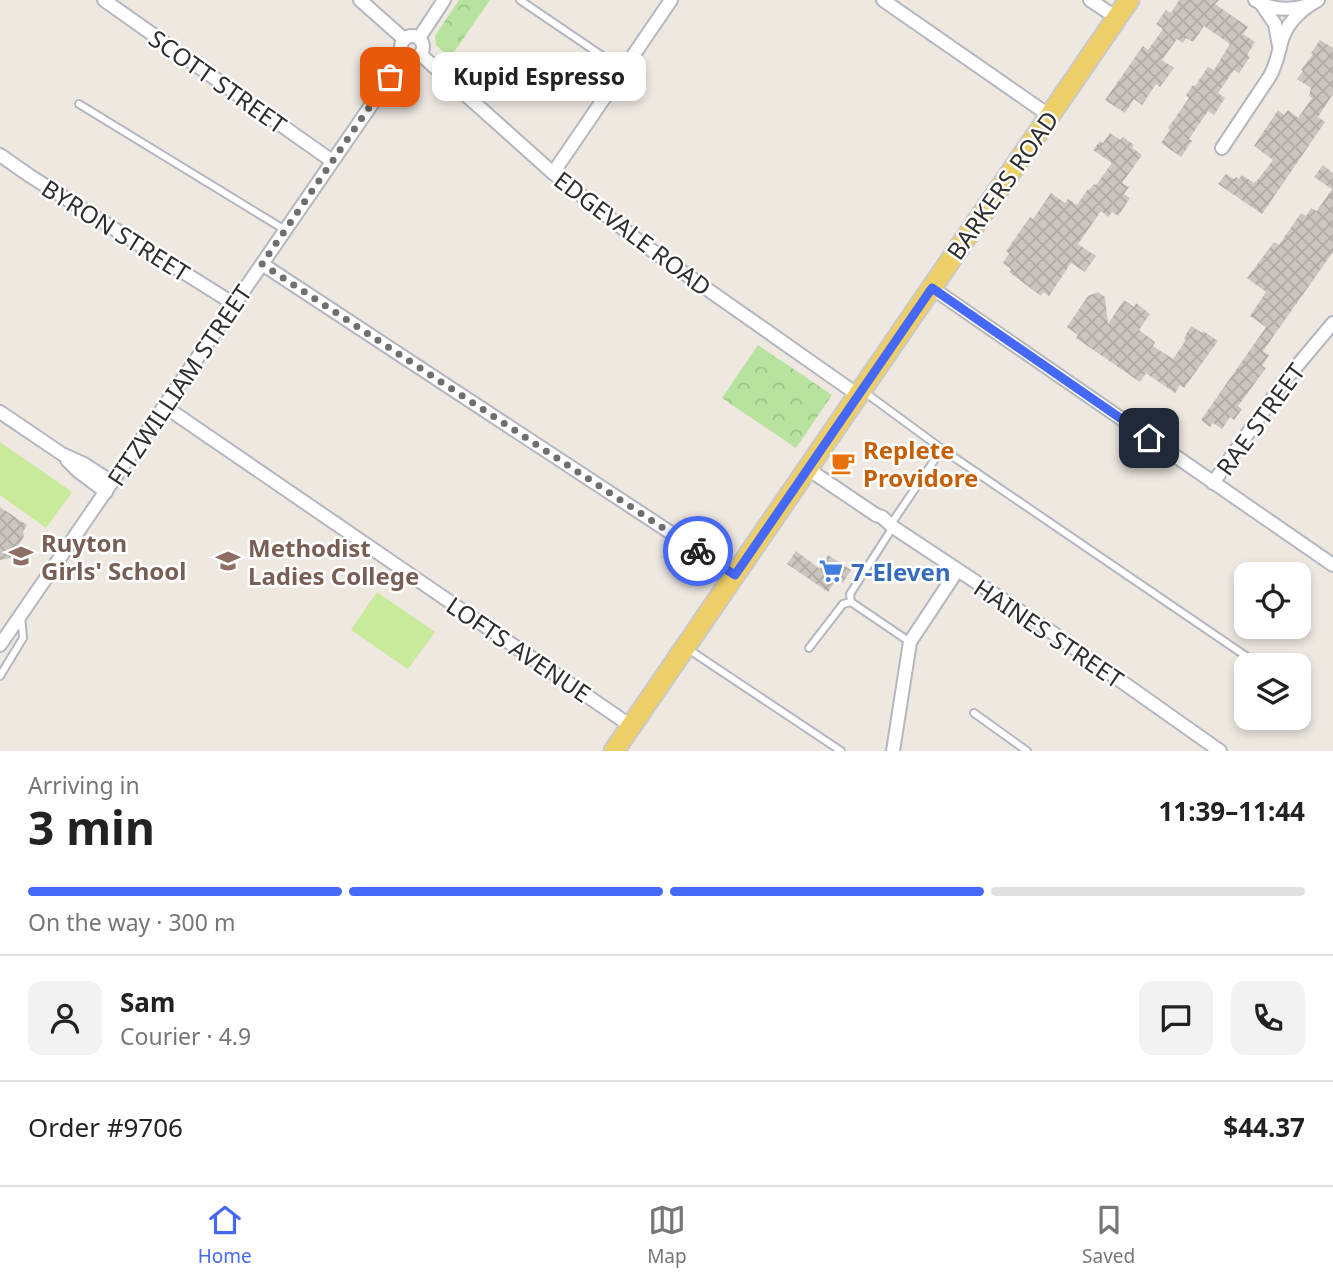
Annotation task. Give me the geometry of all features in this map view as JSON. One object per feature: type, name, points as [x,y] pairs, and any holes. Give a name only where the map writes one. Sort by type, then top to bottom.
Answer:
[{"type":"main road","name":"BARKERS ROAD","points":[[614,751],[1129,0]]},
{"type":"street","name":"SCOTT STREET","points":[[104,0],[332,161]]},
{"type":"street","points":[[360,0],[404,39]]},
{"type":"street","points":[[419,38],[444,0]]},
{"type":"street","points":[[553,173],[671,0]]},
{"type":"street","points":[[883,0],[1050,116]]},
{"type":"street","points":[[1090,0],[1117,18]]},
{"type":"street","points":[[1257,1],[1280,9],[1297,8],[1314,2]]},
{"type":"street","points":[[1257,1],[1275,24],[1279,51]]},
{"type":"street","points":[[1222,148],[1276,66],[1283,36],[1291,22],[1314,2]]},
{"type":"street","points":[[411,36],[419,38],[424,48],[421,55],[414,59],[405,56],[401,49],[404,39],[411,36]]},
{"type":"street","name":"EDGEVALE ROAD","points":[[421,55],[553,173],[640,242],[860,393]]},
{"type":"street","name":"FITZWILLIAM STREET","points":[[0,645],[405,56]]},
{"type":"street","name":"BYRON STREET","points":[[0,155],[233,304]]},
{"type":"street","points":[[262,264],[735,575]]},
{"type":"street","points":[[932,288],[1333,565]]},
{"type":"street","name":"RAE STREET","points":[[1213,483],[1286,379],[1333,323]]},
{"type":"street","name":"LOFTS AVENUE","points":[[164,406],[631,726]]},
{"type":"street","points":[[0,412],[62,454],[78,471],[109,487]]},
{"type":"street","name":"HAINES STREET","points":[[808,469],[1049,631],[1220,751]]},
{"type":"street","points":[[894,751],[910,642],[957,570]]},
{"type":"lane","points":[[520,0],[623,71]]},
{"type":"lane","points":[[79,104],[285,230]]},
{"type":"lane","points":[[860,393],[1241,653]]},
{"type":"lane","points":[[851,602],[850,594],[942,449]]},
{"type":"lane","points":[[809,648],[843,604],[851,602],[910,642]]},
{"type":"lane","points":[[0,676],[23,638],[21,614]]},
{"type":"lane","points":[[686,647],[841,751]]},
{"type":"lane","points":[[974,713],[1027,751]]},
{"type":"green space","points":[[459,0],[490,0],[450,58],[436,45],[435,36]]},
{"type":"green space","points":[[758,345],[832,395],[796,448],[722,398]]},
{"type":"green space","points":[[0,442],[72,492],[46,528],[0,495]]},
{"type":"green space","points":[[377,592],[435,632],[408,669],[351,630]]},
{"type":"building","points":[[1179,0],[1219,0],[1215,4],[1248,27],[1243,34],[1255,42],[1247,55],[1250,57],[1239,73],[1234,70],[1218,93],[1225,98],[1214,115],[1208,111],[1189,139],[1192,141],[1181,157],[1161,143],[1189,98],[1186,95],[1208,67],[1214,70],[1230,44],[1204,26],[1193,42],[1186,38],[1183,43],[1177,39],[1162,60],[1174,68],[1160,87],[1156,84],[1142,105],[1134,99],[1125,113],[1105,100],[1143,46],[1148,50],[1163,29],[1156,24],[1166,10],[1171,13]]},
{"type":"building","points":[[1320,40],[1333,48],[1333,94],[1318,117],[1325,122],[1262,214],[1218,184],[1226,174],[1234,179],[1239,179],[1242,175],[1254,183],[1273,160],[1254,146],[1278,110],[1284,115],[1288,110],[1298,118],[1312,98],[1309,96],[1311,88],[1297,79]]},
{"type":"building","points":[[1110,133],[1120,140],[1123,137],[1142,155],[1122,183],[1129,187],[1124,194],[1130,198],[1118,216],[1112,212],[1108,217],[1101,211],[1078,244],[1096,256],[1085,272],[1071,263],[1049,296],[1043,292],[1041,296],[1009,272],[1011,269],[1003,263],[1009,253],[1006,251],[1051,193],[1065,203],[1068,199],[1077,205],[1088,189],[1096,185],[1112,163],[1093,150],[1100,141],[1103,143]]},
{"type":"building","points":[[1323,165],[1333,173],[1333,252],[1263,351],[1269,355],[1262,366],[1266,368],[1238,406],[1242,409],[1234,420],[1230,417],[1222,429],[1213,423],[1210,427],[1201,420],[1266,327],[1250,316],[1266,292],[1247,278],[1274,242],[1279,245],[1301,213],[1306,216],[1311,208],[1317,211],[1332,189],[1314,177]]},
{"type":"building","points":[[1098,292],[1105,297],[1108,324],[1124,300],[1134,307],[1136,303],[1150,314],[1139,330],[1155,342],[1153,346],[1173,359],[1186,340],[1184,338],[1191,326],[1218,341],[1184,388],[1180,385],[1175,393],[1146,373],[1140,382],[1076,338],[1078,335],[1067,327],[1088,296]]},
{"type":"building","points":[[0,507],[27,525],[11,558],[0,560]]},
{"type":"building","points":[[796,551],[820,569],[828,555],[851,570],[843,583],[837,578],[828,592],[787,564]]},
{"type":"way so far","points":[[390,77],[262,264],[698,551]]},
{"type":"place","name":"Kupid Espresso","points":[[390,77]]},
{"type":"place","name":"Replete Providore","points":[[843,463]]},
{"type":"place","name":"Ruyton Girls' School","points":[[21,556]]},
{"type":"place","name":"Methodist Ladies College","points":[[228,561]]},
{"type":"place","name":"7-Eleven","points":[[831,571]]},
{"type":"route","points":[[698,551],[735,575],[932,288],[1149,438]]}]
